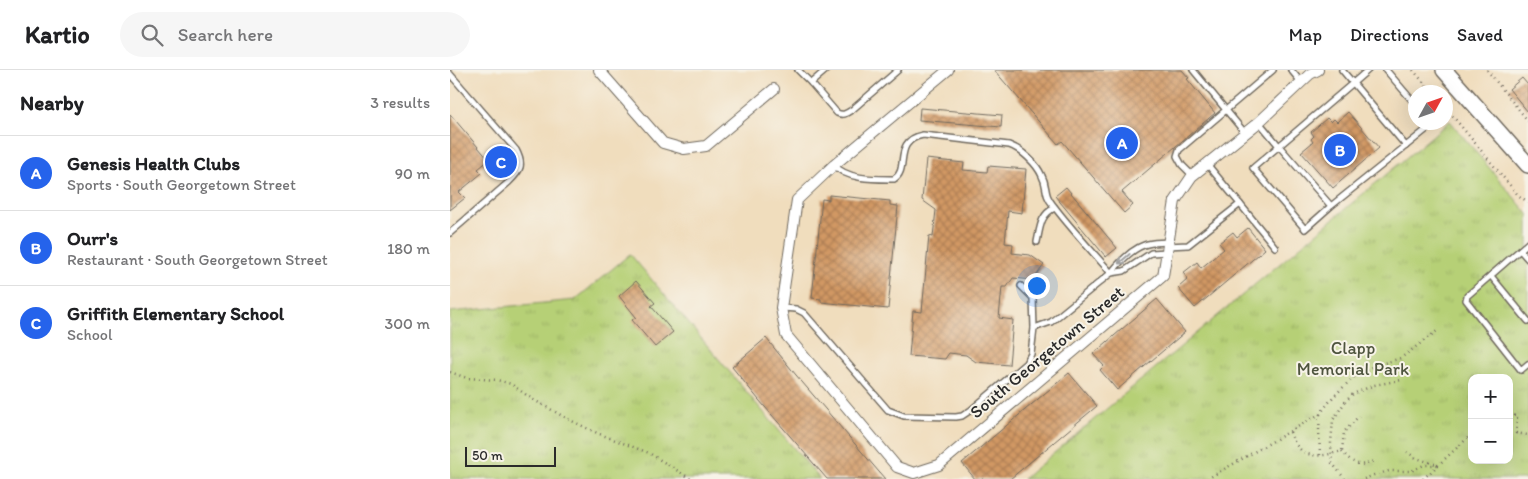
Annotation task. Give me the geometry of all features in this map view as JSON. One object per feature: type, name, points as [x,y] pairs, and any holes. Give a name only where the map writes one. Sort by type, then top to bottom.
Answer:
[{"type":"main road","points":[[1444,70],[1528,165]]},
{"type":"street","points":[[599,70],[663,143],[684,149],[706,146],[774,89]]},
{"type":"street","name":"South Georgetown Street","points":[[948,70],[834,166],[797,200],[781,308],[786,335],[897,467],[914,473],[939,465],[1163,276],[1175,201],[1192,176],[1259,122],[1313,71]]},
{"type":"lane","points":[[798,70],[837,113],[842,115],[847,114],[898,70]]},
{"type":"lane","points":[[811,83],[826,70]]},
{"type":"lane","points":[[1193,70],[1246,133]]},
{"type":"lane","points":[[1192,176],[1177,156],[1180,150],[1273,70]]},
{"type":"lane","points":[[1291,70],[1302,82]]},
{"type":"lane","points":[[1342,70],[1406,146]]},
{"type":"lane","points":[[1368,70],[1253,168],[1305,229],[1426,130]]},
{"type":"lane","points":[[1386,70],[1408,96]]},
{"type":"lane","points":[[450,74],[516,150],[521,159],[521,167],[518,174],[450,233]]},
{"type":"lane","points":[[1259,122],[1332,206]]},
{"type":"lane","points":[[834,166],[839,172],[851,175],[894,179],[899,175],[904,149],[912,139],[923,135],[1015,147],[1024,153],[1039,170],[1043,177],[1046,192],[1055,208],[1111,273]]},
{"type":"lane","points":[[1207,164],[1275,247]]},
{"type":"lane","points":[[1034,328],[1051,322],[1111,273],[1118,264],[1139,247],[1148,244],[1167,247],[1188,245],[1240,204]]},
{"type":"lane","points":[[1037,242],[1043,217],[1046,212],[1055,208]]},
{"type":"lane","points":[[1528,243],[1467,296],[1466,300],[1521,370],[1528,364]]},
{"type":"lane","points":[[1111,273],[1124,271],[1151,253],[1167,247]]},
{"type":"lane","points":[[1520,250],[1528,259]]},
{"type":"lane","points":[[1490,276],[1528,322]]},
{"type":"lane","points":[[781,308],[796,309],[804,313],[888,410],[904,416],[962,416],[1026,363],[1031,354],[1034,328],[1034,298],[1021,286]]},
{"type":"path","points":[[1413,70],[1426,85]]},
{"type":"path","points":[[1487,70],[1528,121]]},
{"type":"path","points":[[1453,116],[1518,195],[1528,202]]},
{"type":"path","points":[[1207,479],[1320,414],[1333,397],[1356,375],[1374,366],[1401,358],[1437,331]]},
{"type":"path","points":[[450,372],[467,378],[497,380],[511,384],[532,399],[568,419],[597,433],[649,453],[691,479]]},
{"type":"path","points":[[1345,479],[1332,462],[1331,434],[1333,420],[1353,394],[1368,386],[1402,380]]},
{"type":"path","points":[[1320,414],[1320,456]]},
{"type":"path","points":[[1359,416],[1344,432],[1342,451],[1353,463],[1360,465],[1369,464],[1373,461]]},
{"type":"path","points":[[1513,416],[1516,416],[1516,433],[1528,435]]},
{"type":"path","points":[[1290,432],[1293,441],[1306,454],[1320,456],[1342,451]]},
{"type":"path","points":[[1423,479],[1468,438]]},
{"type":"path","points":[[1407,452],[1416,458],[1438,465]]},
{"type":"path","points":[[1364,479],[1389,471],[1411,471],[1424,465],[1438,465]]},
{"type":"green space","name":"Clapp Memorial Park","points":[[1453,125],[1528,214],[1528,479],[1023,479],[1439,130],[1453,130]]},
{"type":"green space","points":[[630,254],[820,479],[450,479],[450,312],[575,300]]},
{"type":"building","points":[[994,70],[1182,70],[1189,78],[1187,79],[1215,113],[1122,192],[1133,205],[1124,213],[1062,141],[1058,144]]},
{"type":"building","points":[[1522,78],[1528,85],[1528,112],[1509,89]]},
{"type":"building","points":[[920,108],[1002,115],[1001,127],[919,120]]},
{"type":"building","points":[[1348,112],[1379,148],[1333,188],[1301,152],[1313,142],[1311,139],[1314,136],[1311,132],[1327,118],[1331,122],[1334,119],[1337,122]]},
{"type":"building","points":[[450,114],[489,160],[478,169],[482,173],[459,192],[465,198],[450,210]]},
{"type":"building","points":[[926,159],[964,163],[963,170],[987,172],[988,166],[1026,169],[1022,213],[1008,211],[1005,243],[1013,244],[1012,253],[1030,255],[1044,265],[1033,280],[1013,278],[1007,287],[1002,287],[999,318],[1013,320],[1009,365],[976,362],[966,355],[949,353],[945,359],[909,356],[913,311],[922,312],[929,236],[933,237],[936,210],[922,200]]},
{"type":"building","points":[[1066,187],[1117,248],[1106,257],[1055,196]]},
{"type":"building","points":[[829,195],[890,201],[890,205],[898,206],[888,309],[821,302],[821,299],[812,298],[822,199],[829,200]]},
{"type":"building","points":[[1248,228],[1265,249],[1195,308],[1178,288],[1188,279],[1183,273],[1197,262],[1201,268],[1224,249],[1219,243],[1233,232],[1237,237]]},
{"type":"building","points":[[636,281],[655,303],[651,306],[673,332],[655,347],[632,320],[636,317],[619,296]]},
{"type":"building","points":[[1157,299],[1185,332],[1117,390],[1100,370],[1104,366],[1093,354]]},
{"type":"building","points":[[766,338],[885,479],[827,479],[759,400],[732,367]]},
{"type":"building","points":[[1069,373],[1097,406],[1010,479],[975,479],[962,463]]},
{"type":"place","name":"Genesis Health Clubs","points":[[1122,143]]},
{"type":"place","name":"Ourr's","points":[[1340,150]]},
{"type":"place","name":"Griffith Elementary School","points":[[501,162]]}]
